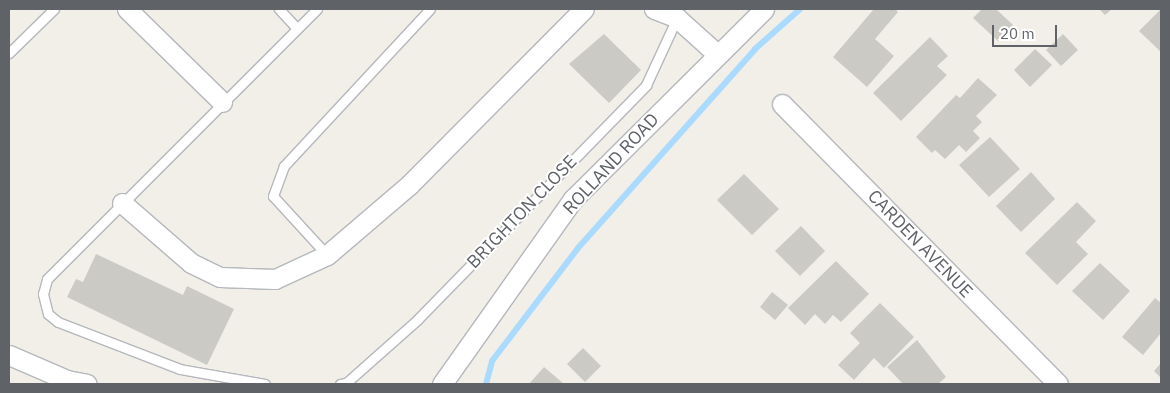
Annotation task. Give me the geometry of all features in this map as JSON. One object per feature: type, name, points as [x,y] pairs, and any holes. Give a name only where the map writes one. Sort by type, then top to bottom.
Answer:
[{"type":"street","points":[[127,9],[222,102]]},
{"type":"street","points":[[122,203],[191,263],[220,277],[275,279],[327,255],[409,185],[584,9]]},
{"type":"street","points":[[654,9],[677,18],[717,54]]},
{"type":"street","name":"ROLLAND ROAD","points":[[442,384],[573,200],[764,9]]},
{"type":"street","name":"CARDEN AVENUE","points":[[782,104],[1058,384]]},
{"type":"street","points":[[9,355],[63,381],[87,384]]},
{"type":"lane","points":[[9,53],[54,9]]},
{"type":"lane","points":[[279,9],[297,28]]},
{"type":"lane","points":[[265,384],[180,369],[58,322],[48,314],[43,294],[47,279],[317,9]]},
{"type":"lane","points":[[327,255],[273,196],[284,166],[430,9]]},
{"type":"lane","name":"BRIGHTON CLOSE","points":[[340,384],[346,384],[418,319],[646,85],[677,18]]},
{"type":"building","points":[[874,9],[895,9],[898,12],[875,39],[894,56],[867,87],[833,57]]},
{"type":"building","points":[[982,9],[996,9],[1013,25],[998,41],[973,18]]},
{"type":"building","points":[[1099,9],[1112,9],[1105,15]]},
{"type":"building","points":[[1161,9],[1161,52],[1139,31]]},
{"type":"building","points":[[604,34],[641,70],[609,103],[569,64]]},
{"type":"building","points":[[1063,34],[1078,50],[1061,66],[1046,50]]},
{"type":"building","points":[[930,37],[948,56],[937,66],[947,75],[901,121],[873,93]]},
{"type":"building","points":[[1035,49],[1052,65],[1030,87],[1014,70]]},
{"type":"building","points":[[978,78],[997,95],[976,116],[982,122],[973,131],[980,138],[966,152],[959,145],[945,159],[935,150],[932,153],[916,137],[956,95],[960,98]]},
{"type":"building","points":[[990,137],[1020,169],[989,197],[959,165]]},
{"type":"building","points":[[1031,172],[1055,199],[1021,232],[996,206]]},
{"type":"building","points":[[744,174],[779,209],[752,235],[717,200]]},
{"type":"building","points":[[1077,202],[1096,221],[1076,242],[1088,254],[1057,285],[1025,253]]},
{"type":"building","points":[[801,226],[825,251],[800,276],[775,251]]},
{"type":"building","points":[[96,254],[183,295],[187,286],[234,309],[207,365],[67,297],[76,279],[83,282]]},
{"type":"building","points":[[836,261],[869,294],[841,322],[833,315],[825,324],[815,314],[805,325],[788,308]]},
{"type":"building","points":[[1100,263],[1130,291],[1103,320],[1072,291]]},
{"type":"building","points":[[772,292],[788,305],[775,320],[760,307]]},
{"type":"building","points":[[1155,298],[1161,303],[1161,333],[1143,355],[1122,337]]},
{"type":"building","points":[[880,303],[914,337],[884,368],[874,358],[854,380],[838,365],[860,343],[850,333]]},
{"type":"building","points":[[917,340],[946,377],[938,384],[903,384],[887,367]]},
{"type":"building","points":[[583,348],[601,366],[585,382],[567,364]]},
{"type":"building","points":[[1161,363],[1161,378],[1154,371]]},
{"type":"building","points":[[544,367],[564,384],[529,384]]},
{"type":"waterway","points":[[486,384],[492,361],[578,248],[755,49],[800,9]]}]
